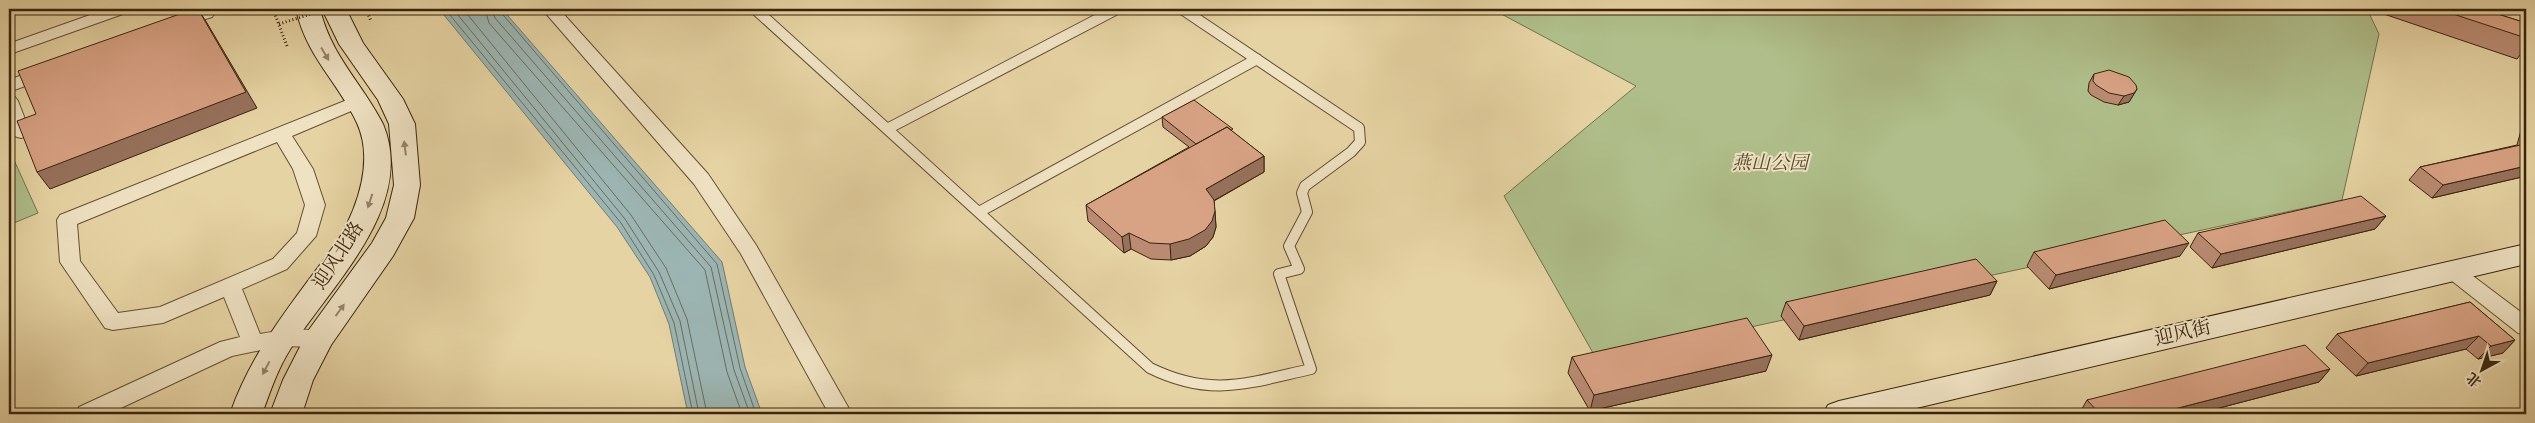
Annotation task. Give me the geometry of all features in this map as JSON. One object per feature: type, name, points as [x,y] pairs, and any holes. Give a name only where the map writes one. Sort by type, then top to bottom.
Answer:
[{"type":"street","points":[[161,29],[206,13],[204,9]]},
{"type":"street","name":"迎风北路","points":[[246,414],[257,384],[281,338],[348,249],[364,219],[371,198],[377,160],[374,133],[357,102],[325,55],[311,29],[308,9]]},
{"type":"street","name":"迎风北路","points":[[286,414],[298,380],[320,338],[383,249],[400,218],[407,185],[402,124],[390,99],[352,44],[334,9]]},
{"type":"street","points":[[550,9],[701,179],[749,250],[841,414]]},
{"type":"street","points":[[9,86],[62,66]]},
{"type":"street","points":[[9,101],[21,132]]},
{"type":"street","points":[[281,133],[303,169],[315,205],[306,236],[280,264],[163,316],[113,322],[70,262],[68,220],[281,133],[357,102]]},
{"type":"street","name":"迎风街","points":[[1839,414],[2526,254]]},
{"type":"street","points":[[2454,272],[2526,328]]},
{"type":"street","points":[[230,286],[254,343]]},
{"type":"street","points":[[87,414],[228,348],[281,338],[320,338]]},
{"type":"lane","points":[[9,49],[122,9]]},
{"type":"lane","points":[[755,9],[1150,368],[1168,379],[1196,387],[1223,388],[1312,369],[1279,274],[1299,269],[1289,246],[1307,212],[1302,193],[1311,180],[1351,152],[1360,142],[1360,128],[1182,9]]},
{"type":"lane","points":[[887,129],[1117,9]]},
{"type":"lane","points":[[980,212],[1257,59]]},
{"type":"path","points":[[273,9],[287,46]]},
{"type":"path","points":[[279,24],[327,9]]},
{"type":"path","points":[[366,9],[371,21]]},
{"type":"green space","name":"燕山公园","points":[[1492,9],[2367,9],[2379,34],[2342,200],[1597,360],[1504,196],[1636,86]]},
{"type":"green space","points":[[9,149],[38,213],[9,225]]},
{"type":"water","points":[[439,9],[502,9],[722,262],[745,367],[762,414],[688,414],[669,324],[650,277],[617,227]]},
{"type":"building","points":[[198,9],[246,92],[37,172],[17,121],[36,114],[18,71]]},
{"type":"building","points":[[2438,9],[2482,9],[2526,23],[2526,38]]},
{"type":"building","points":[[2109,70],[2129,77],[2136,85],[2137,89],[2134,93],[2124,96],[2109,93],[2096,85],[2093,81],[2094,74]]},
{"type":"building","points":[[1194,100],[1233,129],[1231,130],[1227,127],[1196,144],[1162,117]]},
{"type":"building","points":[[1227,127],[1264,156],[1206,189],[1214,200],[1215,211],[1212,221],[1205,230],[1189,239],[1170,244],[1150,243],[1129,233],[1122,237],[1086,205]]},
{"type":"building","points":[[2526,139],[2526,166],[2443,185],[2420,167],[2525,144]]},
{"type":"building","points":[[2361,196],[2386,216],[2221,254],[2198,233]]},
{"type":"building","points":[[2165,220],[2189,243],[2056,275],[2034,252]]},
{"type":"building","points":[[1976,259],[1997,281],[1804,326],[1786,302]]},
{"type":"building","points":[[2470,302],[2515,340],[2491,346],[2479,336],[2368,363],[2337,334]]},
{"type":"building","points":[[1747,318],[1772,355],[1594,395],[1572,357]]},
{"type":"building","points":[[2305,345],[2330,369],[2155,414],[2100,414],[2087,400]]}]
